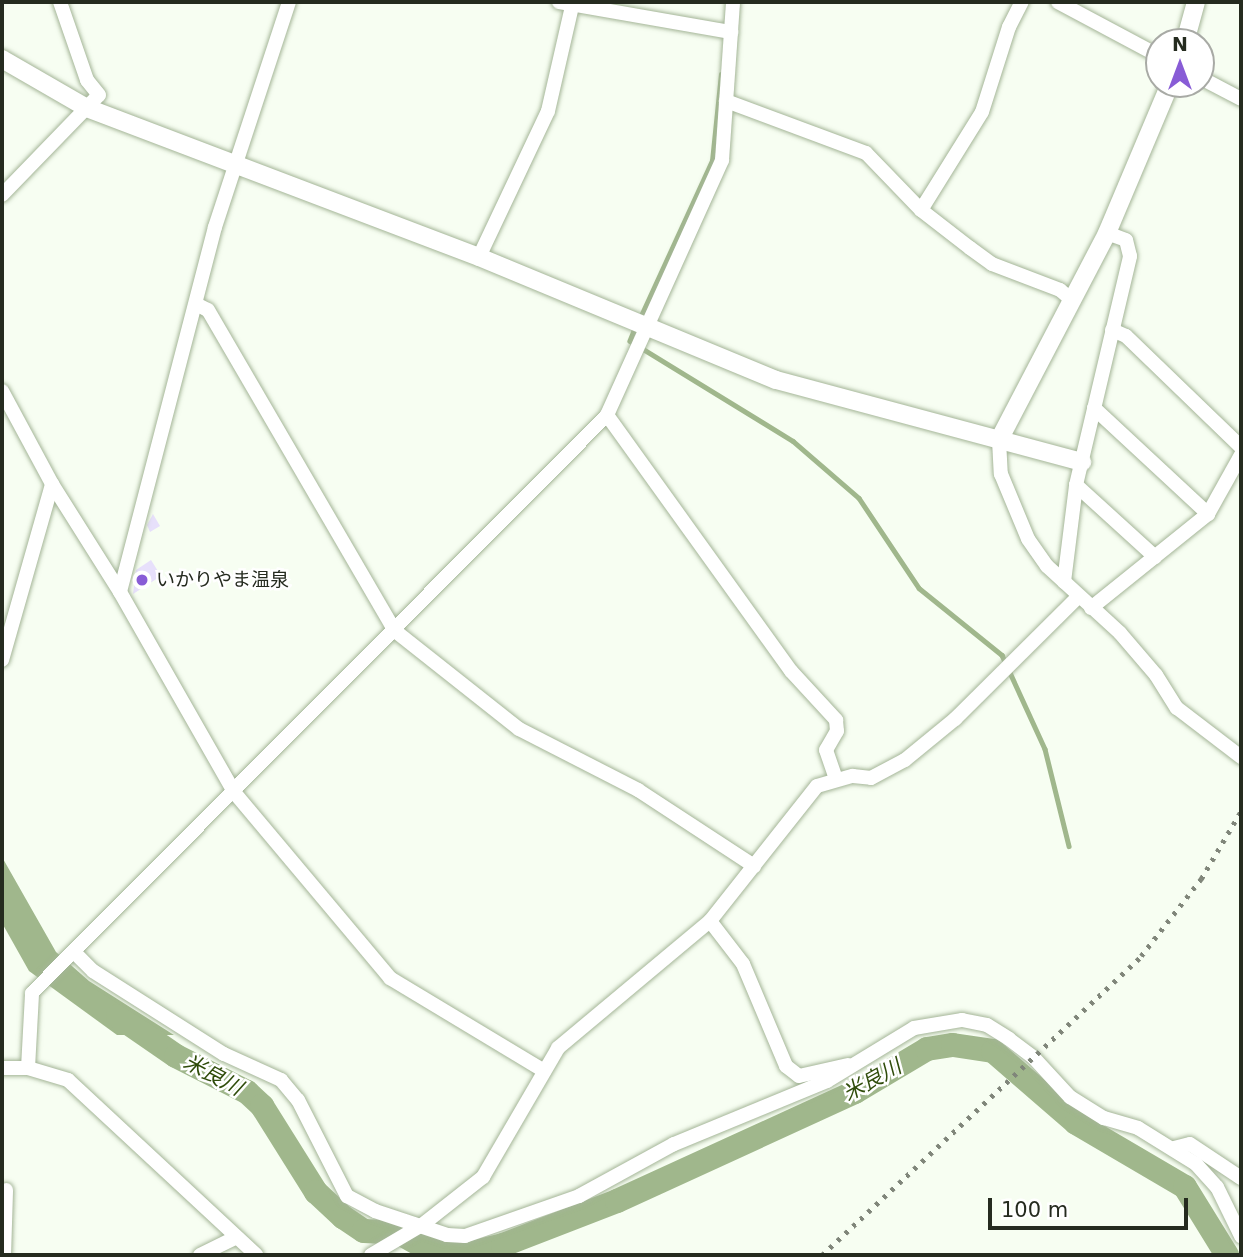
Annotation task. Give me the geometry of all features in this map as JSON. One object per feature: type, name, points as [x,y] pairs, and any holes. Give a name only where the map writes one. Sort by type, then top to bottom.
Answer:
[{"type":"street","points":[[2,195],[99,95],[86,80],[60,2]]},
{"type":"street","points":[[120,592],[235,167],[289,2]]},
{"type":"street","points":[[28,1068],[32,993],[607,415],[722,160],[733,2]]},
{"type":"street","points":[[921,210],[982,112],[1009,27],[1022,2]]},
{"type":"street","points":[[1058,2],[1145,49]]},
{"type":"street","points":[[1189,28],[1196,2]]},
{"type":"street","points":[[479,257],[548,111],[569,3],[731,32]]},
{"type":"street","points":[[2,59],[87,108],[235,167],[479,257],[649,325],[776,380],[1082,462]]},
{"type":"street","points":[[1215,85],[1241,99]]},
{"type":"street","points":[[1164,98],[1107,233],[999,440],[1001,474],[1028,539],[1064,582],[1156,675],[1177,708],[1241,757]]},
{"type":"street","points":[[726,101],[866,153],[921,210],[992,264],[1034,277],[1073,301]]},
{"type":"street","points":[[1064,582],[1076,485],[1130,256],[1126,240],[1107,233]]},
{"type":"street","points":[[196,304],[208,310],[394,630],[519,729],[638,790],[754,866]]},
{"type":"street","points":[[1112,330],[1126,336],[1241,447]]},
{"type":"street","points":[[2,391],[52,485],[120,592],[234,792],[390,978],[544,1071]]},
{"type":"street","points":[[1094,408],[1208,514]]},
{"type":"street","points":[[607,415],[792,671],[836,720],[837,731],[826,750],[836,779]]},
{"type":"street","points":[[1091,608],[1208,514],[1241,455]]},
{"type":"street","points":[[2,660],[52,485]]},
{"type":"street","points":[[1076,485],[1154,557]]},
{"type":"street","points":[[377,1253],[422,1225],[483,1177],[558,1048],[710,921],[817,786],[836,779],[872,778],[905,760],[963,711],[1078,597]]},
{"type":"street","points":[[710,921],[743,964],[786,1066],[799,1076],[860,1063]]},
{"type":"street","points":[[74,952],[93,971],[224,1054],[281,1080],[298,1100],[347,1196],[375,1211],[422,1225],[434,1232],[465,1236],[579,1196],[664,1149],[860,1063],[889,1040],[936,1021],[987,1026],[1034,1058],[1070,1097],[1104,1118],[1138,1128],[1174,1147],[1217,1187],[1241,1236]]},
{"type":"street","points":[[2,1068],[28,1068],[68,1080],[256,1255]]},
{"type":"street","points":[[1174,1147],[1190,1144],[1241,1178]]},
{"type":"street","points":[[4,1255],[6,1191]]},
{"type":"street","points":[[200,1255],[235,1238]]},
{"type":"street","points":[[377,1253],[398,1255]]},
{"type":"shaded area","points":[[2,857],[56,952],[89,981],[174,1035],[117,1035],[29,971],[2,923]]},
{"type":"building","points":[[153,514],[160,526],[150,532],[147,525]]},
{"type":"building","name":"いかりやま温泉","points":[[151,560],[161,576],[133,594],[136,570]]},
{"type":"waterway","points":[[640,318],[712,161],[721,74]]},
{"type":"waterway","points":[[636,326],[630,341],[793,441],[859,498],[919,588],[1002,655],[1045,749],[1069,846]]},
{"type":"waterway","name":"米良川","points":[[118,1016],[176,1056],[247,1092],[262,1106],[316,1192],[343,1217],[364,1231],[399,1233],[424,1247],[462,1255]]},
{"type":"waterway","name":"米良川","points":[[462,1255],[503,1245],[617,1201],[855,1092],[927,1049],[953,1045],[993,1051],[1076,1123],[1185,1187],[1227,1255]]},
{"type":"railway","points":[[822,1255],[1141,956],[1201,879],[1241,811]]},
{"type":"place","name":"いかりやま温泉","points":[[142,580]]}]
